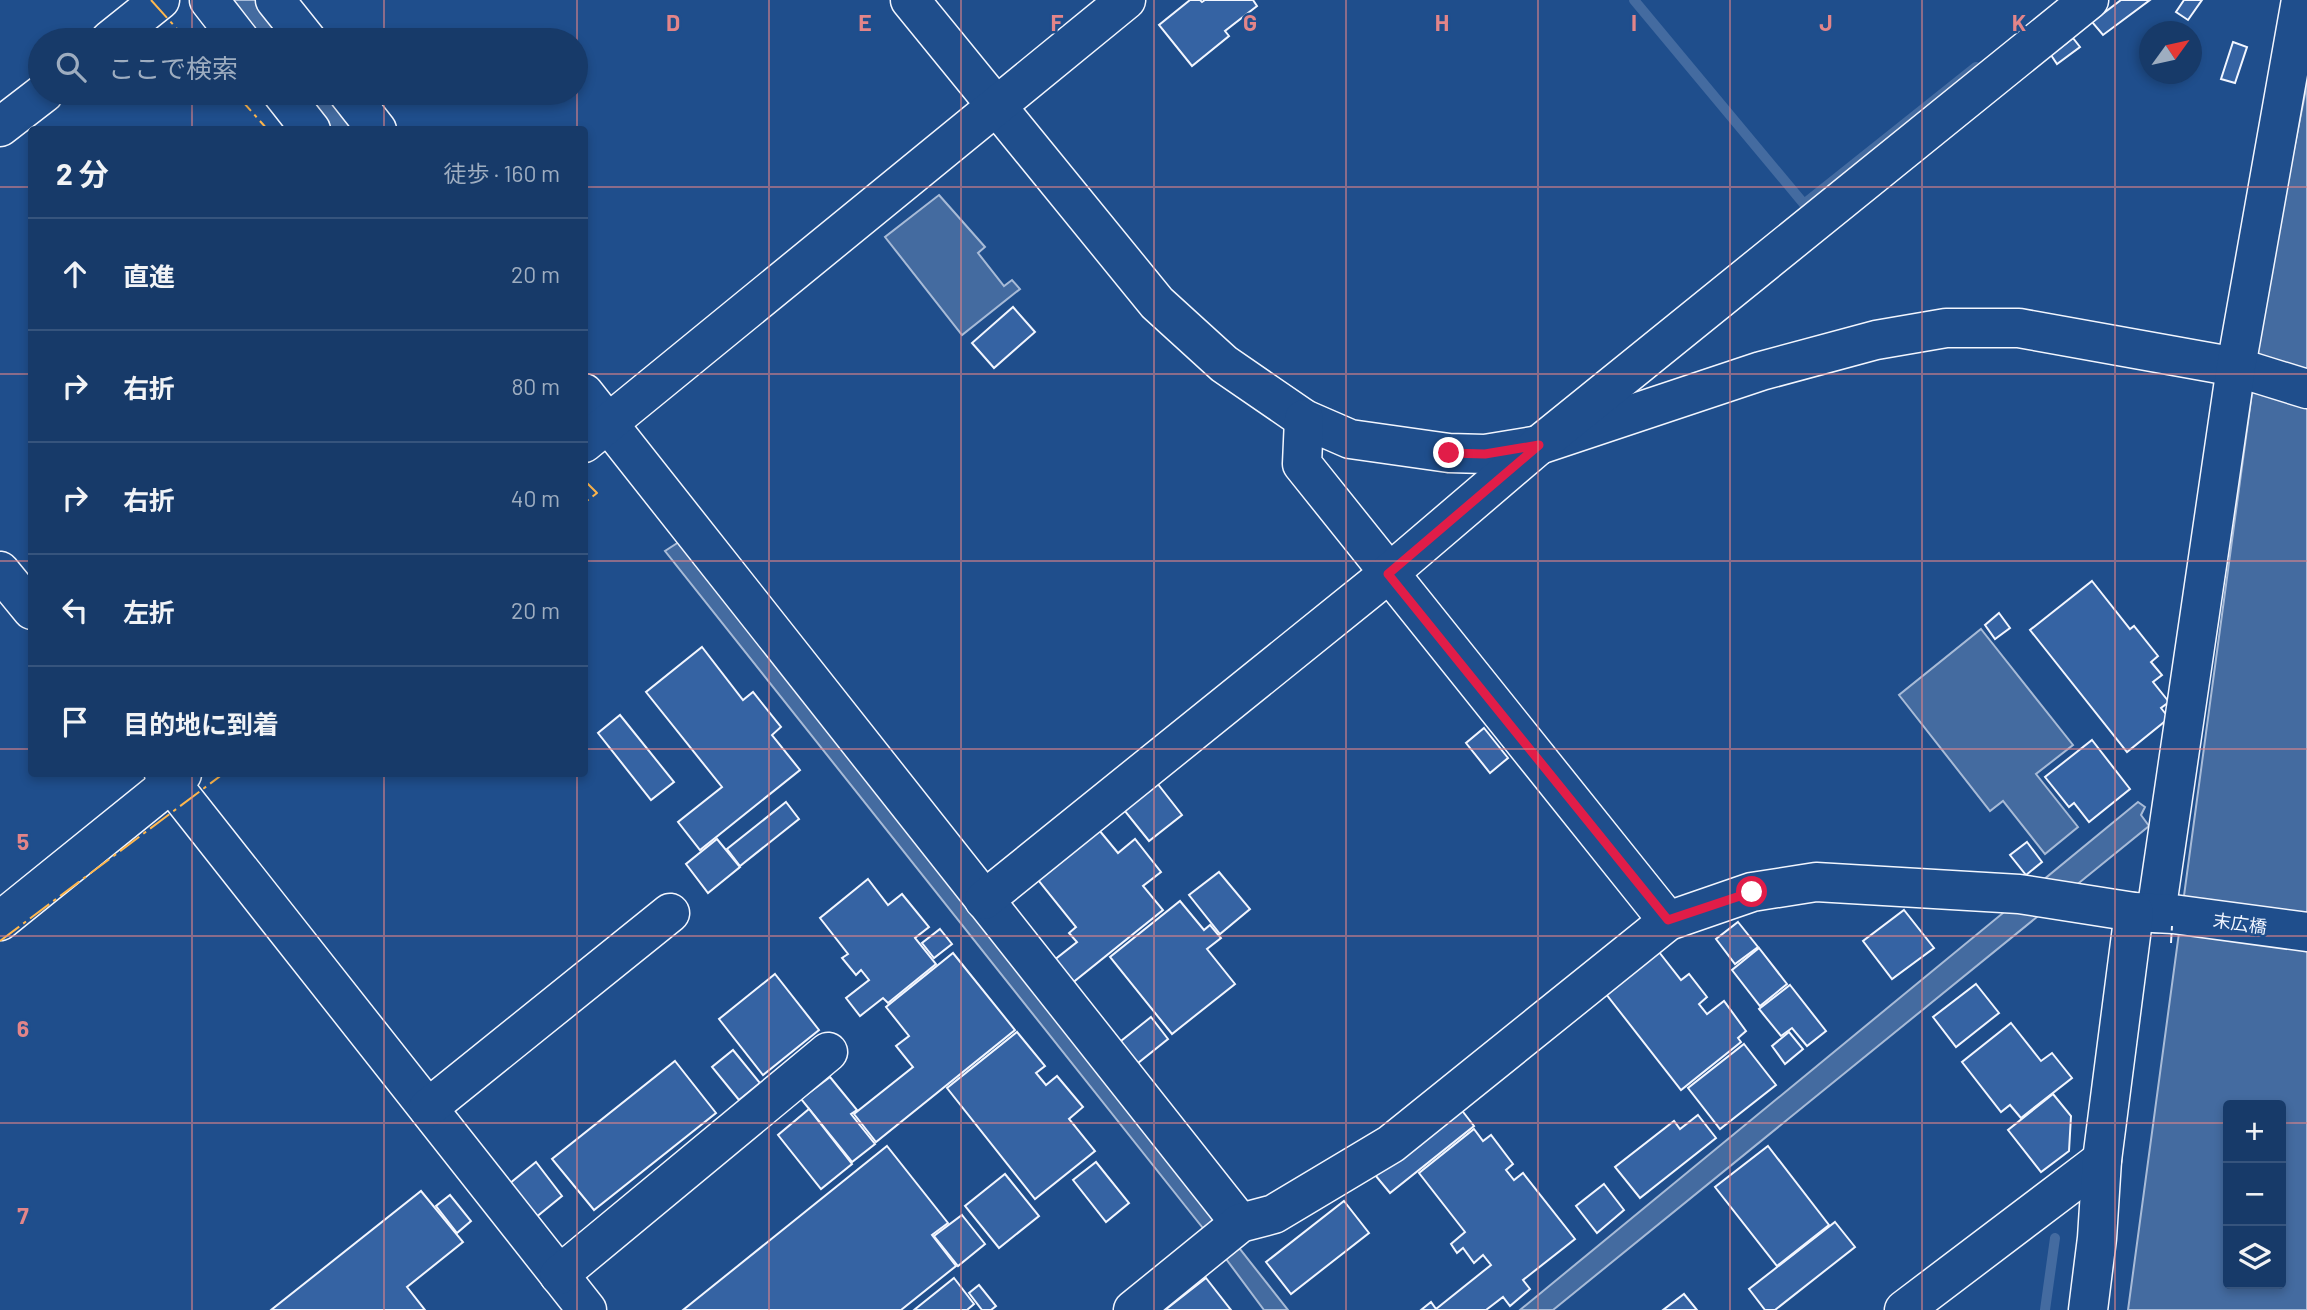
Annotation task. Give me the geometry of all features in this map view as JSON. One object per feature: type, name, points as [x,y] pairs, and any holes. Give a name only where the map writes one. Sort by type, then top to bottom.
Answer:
[{"type":"street","points":[[125,28],[160,0]]},
{"type":"street","points":[[209,0],[231,28]]},
{"type":"street","points":[[275,0],[297,28]]},
{"type":"street","points":[[910,0],[1157,303],[1224,365],[1304,419],[1350,439],[1449,453],[1485,454],[1539,445],[1761,370],[1876,340],[1946,328],[2019,328],[2244,369],[2307,388]]},
{"type":"street","points":[[597,433],[1126,0]]},
{"type":"street","points":[[984,900],[1388,574],[1539,445],[2089,0]]},
{"type":"street","points":[[2088,1310],[2097,1238],[2102,1160],[2154,913],[2244,369],[2301,0]]},
{"type":"street","points":[[0,127],[28,105]]},
{"type":"street","points":[[291,105],[308,126]]},
{"type":"street","points":[[357,105],[374,126]]},
{"type":"street","points":[[588,405],[597,433],[984,900],[1227,1233]]},
{"type":"street","points":[[1133,1310],[1227,1233],[1273,1214],[1391,1144],[1668,920],[1302,464],[1304,419]]},
{"type":"street","points":[[0,571],[28,605]]},
{"type":"street","points":[[0,921],[172,777]]},
{"type":"street","points":[[174,777],[587,1310]]},
{"type":"street","name":"末広橋","points":[[1668,920],[1752,892],[1816,882],[2019,894],[2307,932]]},
{"type":"street","points":[[428,1108],[670,913]]},
{"type":"street","points":[[559,1275],[828,1052]]},
{"type":"street","points":[[1904,1310],[2102,1160]]},
{"type":"water","points":[[223,0],[256,0],[278,28],[245,28]]},
{"type":"water","points":[[2307,84],[2307,1310],[2128,1310],[2266,289]]},
{"type":"water","points":[[307,105],[339,105],[356,126],[324,126]]},
{"type":"water","points":[[939,195],[985,247],[978,253],[1004,286],[1012,280],[1020,289],[962,335],[885,237]]},
{"type":"water","points":[[682,540],[1288,1310],[1264,1310],[1206,1232],[665,551]]},
{"type":"water","points":[[1981,629],[2073,745],[2036,774],[2078,827],[2045,854],[2003,801],[1990,811],[1899,695]]},
{"type":"water","points":[[2138,802],[2145,807],[2141,815],[2149,826],[1553,1310],[1520,1310]]},
{"type":"building","points":[[1190,0],[1253,0],[1257,6],[1225,31],[1229,36],[1192,66],[1159,25]]},
{"type":"building","points":[[2121,0],[2150,0],[2103,35],[2092,22]]},
{"type":"building","points":[[2184,0],[2202,0],[2188,20],[2176,12]]},
{"type":"building","points":[[2073,38],[2080,47],[2057,64],[2051,55]]},
{"type":"building","points":[[2233,42],[2247,47],[2235,83],[2221,79]]},
{"type":"building","points":[[1013,307],[1035,332],[994,368],[972,343]]},
{"type":"building","points":[[2092,581],[2130,629],[2134,626],[2158,656],[2151,662],[2162,675],[2153,682],[2169,702],[2161,708],[2169,718],[2127,752],[2030,630]]},
{"type":"building","points":[[1999,613],[2010,628],[1995,639],[1985,625]]},
{"type":"building","points":[[702,647],[743,700],[753,692],[781,727],[772,735],[800,770],[700,850],[678,822],[722,787],[646,692]]},
{"type":"building","points":[[620,715],[674,782],[651,800],[598,733]]},
{"type":"building","points":[[1484,728],[1508,758],[1490,773],[1466,743]]},
{"type":"building","points":[[2092,740],[2130,789],[2089,822],[2074,803],[2069,807],[2045,777]]},
{"type":"building","points":[[1157,783],[1182,815],[1149,841],[1124,810]]},
{"type":"building","points":[[786,802],[799,819],[740,866],[727,849]]},
{"type":"building","points":[[1099,830],[1118,853],[1135,839],[1161,872],[1143,886],[1163,910],[1071,984],[1053,961],[1077,942],[1069,933],[1076,927],[1038,880]]},
{"type":"building","points":[[717,839],[740,867],[708,893],[686,864]]},
{"type":"building","points":[[2027,842],[2042,862],[2026,875],[2010,855]]},
{"type":"building","points":[[1219,872],[1250,909],[1220,934],[1189,895]]},
{"type":"building","points":[[868,879],[888,905],[902,894],[929,927],[915,938],[936,964],[888,1003],[883,998],[860,1016],[846,998],[869,980],[861,970],[856,975],[842,958],[848,954],[820,918]]},
{"type":"building","points":[[1180,901],[1204,930],[1210,925],[1221,938],[1207,949],[1235,984],[1172,1034],[1110,957]]},
{"type":"building","points":[[1904,910],[1934,948],[1892,979],[1863,941]]},
{"type":"building","points":[[1738,922],[1758,947],[1735,964],[1716,939]]},
{"type":"building","points":[[940,929],[952,944],[934,958],[922,943]]},
{"type":"building","points":[[1759,948],[1787,984],[1760,1006],[1732,970]]},
{"type":"building","points":[[1659,952],[1681,980],[1689,974],[1707,997],[1699,1004],[1707,1014],[1724,1001],[1746,1031],[1738,1038],[1741,1042],[1681,1090],[1606,994]]},
{"type":"building","points":[[953,953],[1015,1030],[876,1142],[854,1114],[913,1067],[896,1046],[909,1036],[886,1007]]},
{"type":"building","points":[[775,974],[819,1030],[763,1075],[719,1019]]},
{"type":"building","points":[[1976,984],[1999,1013],[1956,1047],[1933,1017]]},
{"type":"building","points":[[1790,985],[1826,1031],[1807,1046],[1792,1028],[1781,1036],[1759,1009]]},
{"type":"building","points":[[1151,1017],[1168,1039],[1133,1067],[1116,1045]]},
{"type":"building","points":[[2011,1023],[2041,1061],[2052,1053],[2072,1078],[2021,1118],[2010,1105],[2001,1112],[1962,1062]]},
{"type":"building","points":[[1017,1032],[1045,1066],[1036,1073],[1046,1085],[1057,1076],[1083,1107],[1069,1119],[1095,1151],[1035,1199],[947,1088]]},
{"type":"building","points":[[1789,1032],[1803,1049],[1785,1064],[1772,1046]]},
{"type":"building","points":[[1744,1044],[1776,1085],[1720,1129],[1688,1088]]},
{"type":"building","points":[[733,1050],[760,1083],[739,1100],[712,1067]]},
{"type":"building","points":[[675,1061],[716,1113],[594,1210],[552,1159]]},
{"type":"building","points":[[830,1077],[857,1110],[851,1114],[875,1144],[852,1162],[801,1099]]},
{"type":"building","points":[[2053,1094],[2071,1116],[2069,1151],[2041,1172],[2008,1130]]},
{"type":"building","points":[[1460,1108],[1474,1126],[1390,1193],[1375,1175]]},
{"type":"building","points":[[809,1109],[852,1164],[821,1189],[778,1135]]},
{"type":"building","points":[[1698,1115],[1716,1138],[1640,1198],[1615,1167],[1674,1121],[1680,1129]]},
{"type":"building","points":[[1474,1129],[1483,1141],[1491,1135],[1513,1164],[1506,1170],[1514,1180],[1523,1173],[1575,1239],[1523,1280],[1530,1289],[1510,1306],[1503,1297],[1486,1310],[1421,1310],[1431,1302],[1436,1309],[1491,1265],[1483,1255],[1474,1263],[1463,1248],[1457,1253],[1451,1244],[1465,1232],[1419,1173]]},
{"type":"building","points":[[887,1146],[948,1223],[932,1235],[956,1266],[901,1310],[683,1310]]},
{"type":"building","points":[[1768,1146],[1829,1225],[1777,1266],[1715,1187]]},
{"type":"building","points":[[536,1162],[562,1196],[535,1218],[509,1184]]},
{"type":"building","points":[[1096,1162],[1129,1203],[1106,1222],[1073,1180]]},
{"type":"building","points":[[1005,1174],[1039,1216],[999,1248],[965,1206]]},
{"type":"building","points":[[1604,1184],[1624,1210],[1597,1233],[1576,1206]]},
{"type":"building","points":[[421,1191],[463,1242],[407,1287],[425,1310],[271,1310]]},
{"type":"building","points":[[450,1195],[471,1221],[457,1233],[436,1206]]},
{"type":"building","points":[[1344,1201],[1369,1233],[1291,1294],[1266,1262]]},
{"type":"building","points":[[962,1215],[985,1244],[958,1266],[934,1236]]},
{"type":"building","points":[[1835,1222],[1855,1247],[1775,1310],[1765,1310],[1749,1289]]},
{"type":"building","points":[[954,1278],[974,1304],[967,1310],[914,1310]]},
{"type":"building","points":[[1206,1278],[1231,1310],[1165,1310]]},
{"type":"building","points":[[979,1285],[996,1306],[991,1310],[982,1310],[969,1293]]},
{"type":"building","points":[[1684,1294],[1697,1310],[1663,1310]]},
{"type":"waterway","points":[[1634,0],[1804,204],[1976,67]]},
{"type":"waterway","points":[[2045,1310],[2055,1238]]},
{"type":"fence","points":[[2171,943],[2172,926]]},
{"type":"power","points":[[151,0],[176,28]]},
{"type":"power","points":[[246,105],[264,126]]},
{"type":"power","points":[[588,484],[597,493],[588,500]]},
{"type":"power","points":[[0,941],[219,777]]},
{"type":"route","points":[[1449,453],[1485,454],[1539,445],[1388,574],[1668,920],[1752,892]]}]
